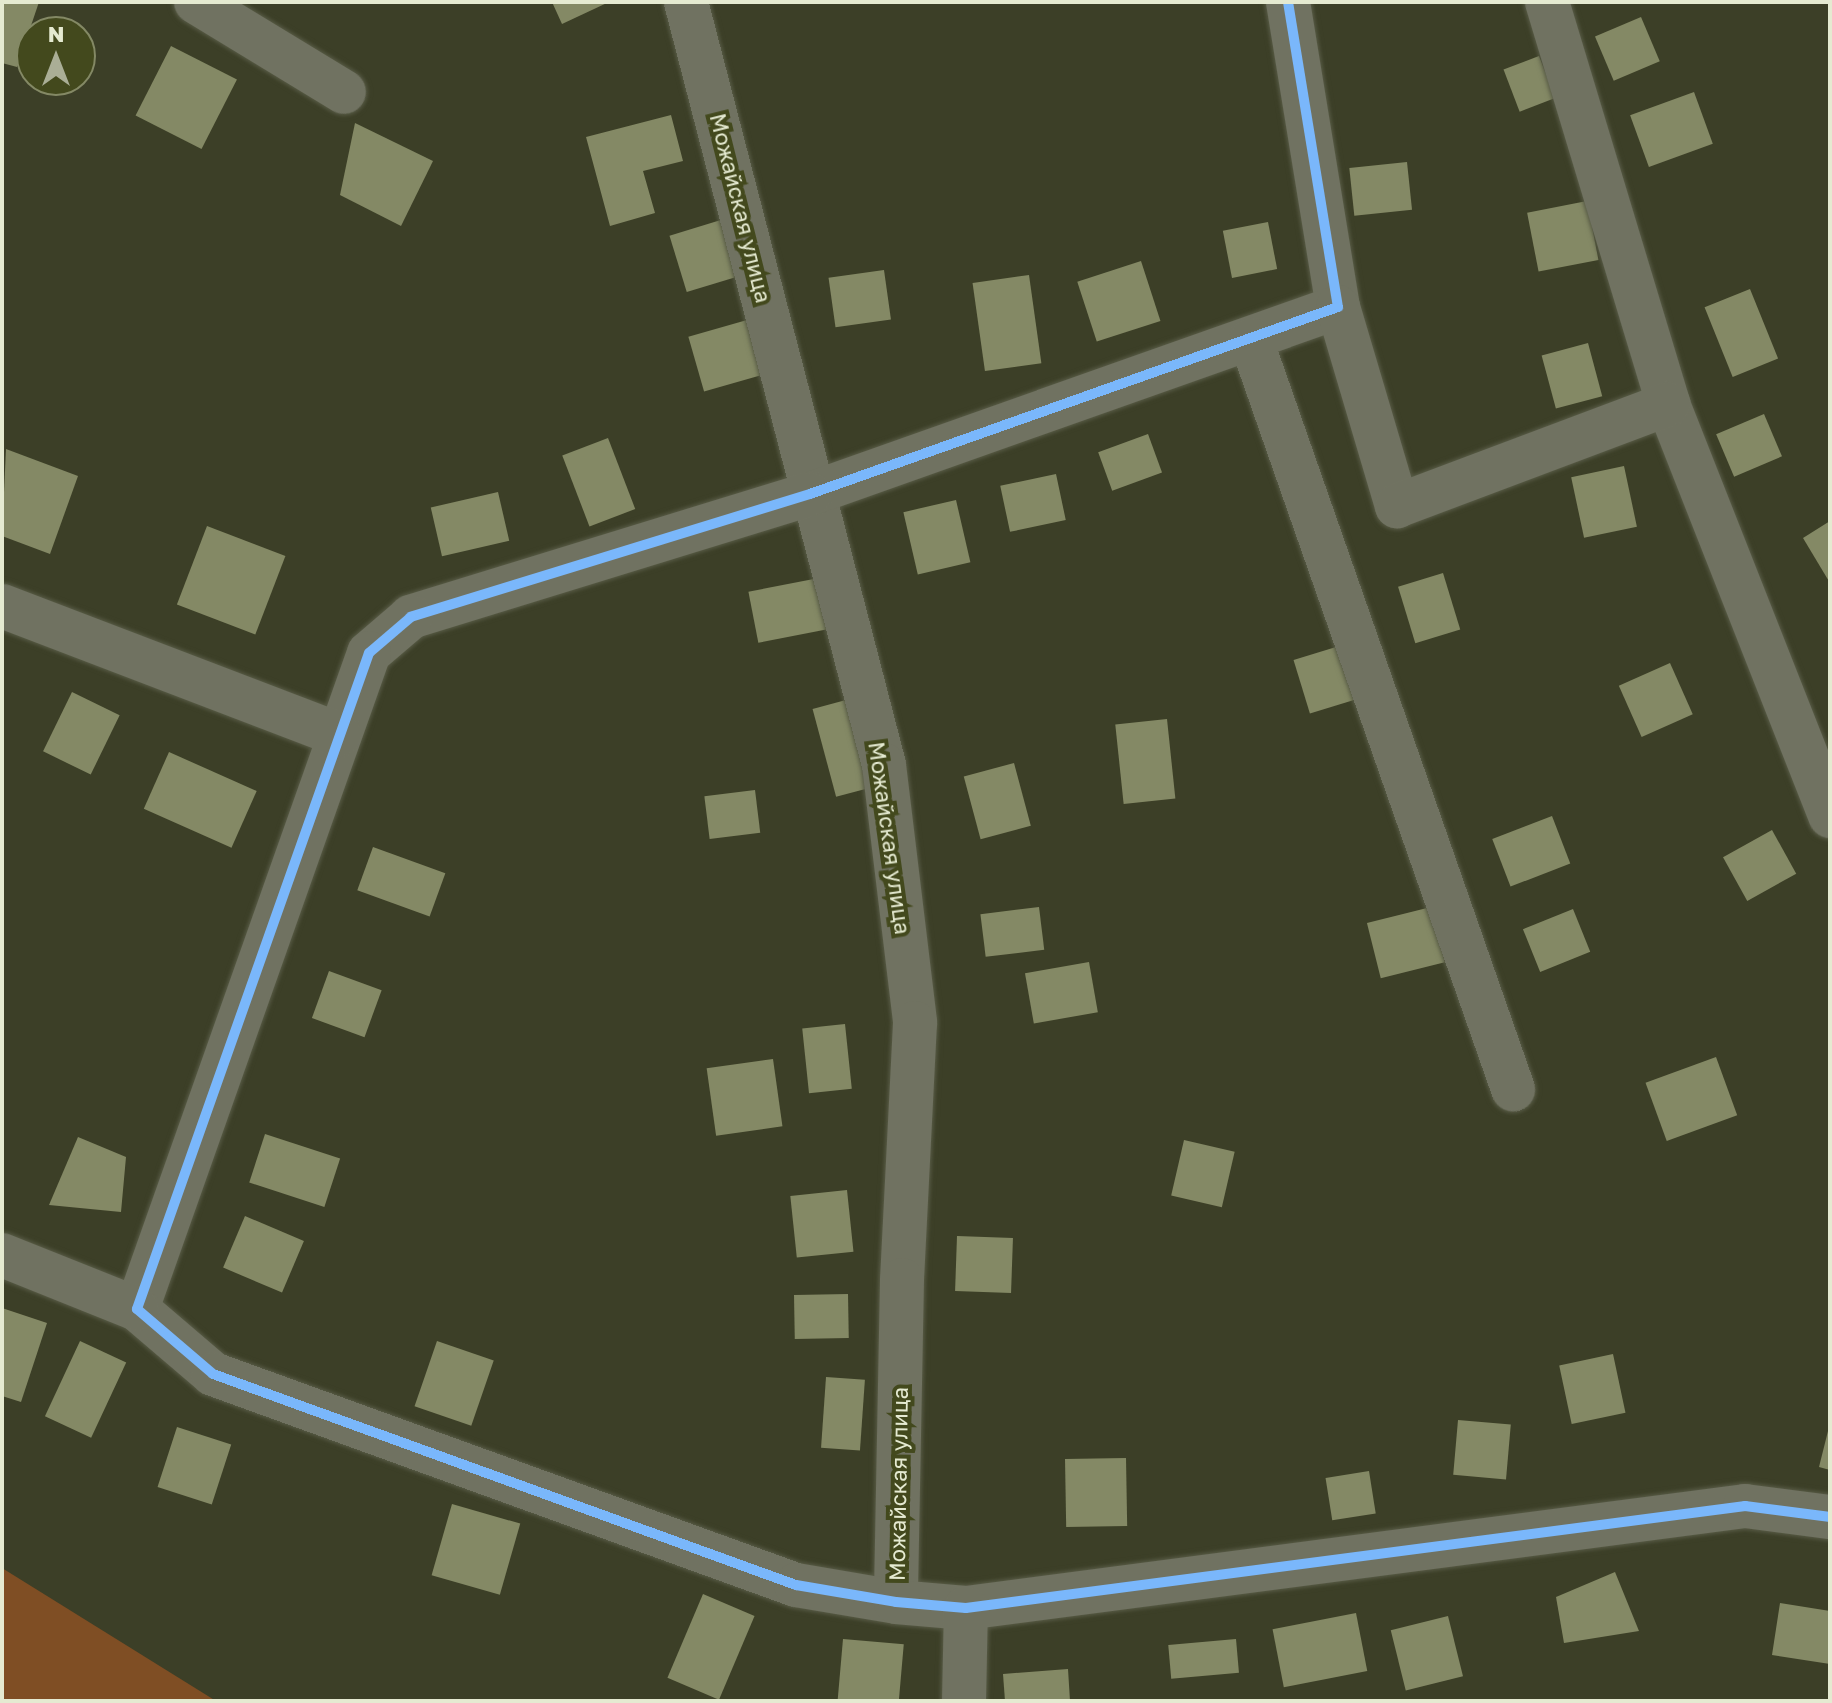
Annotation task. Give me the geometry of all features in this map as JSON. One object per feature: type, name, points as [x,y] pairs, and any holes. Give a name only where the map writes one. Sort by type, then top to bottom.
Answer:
[{"type":"street","points":[[196,2],[344,92]]},
{"type":"street","name":"Можайская улица","points":[[686,2],[741,199],[810,494],[884,765],[915,1023],[902,1280],[896,1602]]},
{"type":"street","points":[[1288,2],[1338,307],[1397,506],[1668,404]]},
{"type":"street","points":[[1547,2],[1668,404],[1830,816]]},
{"type":"street","points":[[137,1309],[369,653],[411,617],[810,494],[1338,307]]},
{"type":"street","points":[[1251,340],[1513,1089]]},
{"type":"street","points":[[2,606],[339,735]]},
{"type":"street","points":[[2,1255],[137,1309],[213,1374],[796,1585],[896,1602],[966,1608],[1745,1506],[1830,1517]]},
{"type":"street","points":[[964,1701],[966,1608]]},
{"type":"shaded area","points":[[2,1568],[216,1701],[2,1701]]},
{"type":"building","points":[[2,2],[39,2],[34,16],[16,16],[16,67],[2,63]]},
{"type":"building","points":[[552,2],[609,2],[562,24]]},
{"type":"building","points":[[1641,17],[1660,61],[1614,81],[1595,37]]},
{"type":"building","points":[[171,46],[237,80],[202,149],[136,115]]},
{"type":"building","points":[[1539,56],[1555,98],[1520,112],[1504,70]]},
{"type":"building","points":[[1694,92],[1713,144],[1649,167],[1630,115]]},
{"type":"building","points":[[671,115],[683,161],[643,171],[655,213],[610,226],[586,137]]},
{"type":"building","points":[[355,123],[433,161],[401,226],[340,195]]},
{"type":"building","points":[[1407,162],[1412,210],[1354,216],[1349,168]]},
{"type":"building","points":[[1587,201],[1598,260],[1539,272],[1527,213]]},
{"type":"building","points":[[724,219],[741,275],[687,292],[669,236]]},
{"type":"building","points":[[1268,222],[1277,269],[1232,278],[1223,231]]},
{"type":"building","points":[[1141,261],[1160,321],[1097,342],[1077,282]]},
{"type":"building","points":[[884,270],[891,320],[836,327],[829,278]]},
{"type":"building","points":[[1029,275],[1041,363],[985,371],[973,283]]},
{"type":"building","points":[[1750,289],[1778,359],[1733,377],[1705,307]]},
{"type":"building","points":[[747,320],[763,375],[704,392],[688,337]]},
{"type":"building","points":[[1588,343],[1602,396],[1556,409],[1542,355]]},
{"type":"building","points":[[1764,414],[1782,456],[1734,477],[1716,434]]},
{"type":"building","points":[[1148,434],[1162,473],[1112,491],[1098,452]]},
{"type":"building","points":[[608,438],[635,509],[589,527],[562,456]]},
{"type":"building","points":[[6,449],[78,476],[50,554],[2,536]]},
{"type":"building","points":[[1624,466],[1637,527],[1584,538],[1571,477]]},
{"type":"building","points":[[1056,474],[1066,520],[1010,532],[1000,486]]},
{"type":"building","points":[[498,492],[509,541],[442,556],[431,508]]},
{"type":"building","points":[[956,500],[970,562],[918,575],[903,512]]},
{"type":"building","points":[[1830,521],[1830,583],[1803,538]]},
{"type":"building","points":[[207,526],[285,556],[255,635],[177,604]]},
{"type":"building","points":[[1443,573],[1460,629],[1415,643],[1398,587]]},
{"type":"building","points":[[824,577],[834,628],[758,643],[748,592]]},
{"type":"building","points":[[1349,643],[1365,697],[1310,714],[1294,660]]},
{"type":"building","points":[[1670,663],[1693,714],[1642,737],[1619,686]]},
{"type":"building","points":[[72,692],[120,715],[91,775],[43,751]]},
{"type":"building","points":[[857,697],[881,785],[836,797],[813,709]]},
{"type":"building","points":[[1167,719],[1175,799],[1124,804],[1115,724]]},
{"type":"building","points":[[169,752],[257,791],[231,848],[144,809]]},
{"type":"building","points":[[1014,763],[1031,826],[981,839],[964,776]]},
{"type":"building","points":[[755,790],[760,833],[710,839],[704,796]]},
{"type":"building","points":[[1552,816],[1570,864],[1511,887],[1492,839]]},
{"type":"building","points":[[1772,830],[1796,874],[1747,901],[1723,857]]},
{"type":"building","points":[[373,847],[445,873],[430,917],[357,890]]},
{"type":"building","points":[[1039,907],[1044,950],[986,957],[980,914]]},
{"type":"building","points":[[1431,907],[1445,962],[1381,978],[1367,923]]},
{"type":"building","points":[[1573,909],[1590,952],[1540,972],[1523,929]]},
{"type":"building","points":[[1089,962],[1098,1012],[1034,1024],[1025,973]]},
{"type":"building","points":[[329,971],[382,990],[365,1037],[312,1018]]},
{"type":"building","points":[[845,1024],[852,1089],[809,1093],[802,1028]]},
{"type":"building","points":[[1716,1057],[1737,1115],[1667,1141],[1646,1083]]},
{"type":"building","points":[[773,1059],[782,1126],[716,1136],[707,1068]]},
{"type":"building","points":[[265,1134],[340,1158],[324,1207],[249,1183]]},
{"type":"building","points":[[78,1137],[126,1157],[121,1212],[49,1205]]},
{"type":"building","points":[[1184,1140],[1235,1152],[1222,1207],[1171,1196]]},
{"type":"building","points":[[847,1190],[853,1252],[797,1258],[790,1196]]},
{"type":"building","points":[[245,1216],[304,1241],[282,1293],[223,1268]]},
{"type":"building","points":[[957,1236],[1013,1238],[1011,1293],[955,1291]]},
{"type":"building","points":[[848,1294],[849,1338],[795,1339],[794,1295]]},
{"type":"building","points":[[2,1308],[47,1323],[21,1402],[2,1396]]},
{"type":"building","points":[[80,1341],[126,1363],[91,1438],[45,1416]]},
{"type":"building","points":[[437,1341],[494,1361],[471,1426],[415,1406]]},
{"type":"building","points":[[1613,1354],[1625,1413],[1572,1424],[1559,1365]]},
{"type":"building","points":[[826,1377],[865,1380],[860,1451],[821,1448]]},
{"type":"building","points":[[1458,1420],[1511,1425],[1506,1479],[1453,1475]]},
{"type":"building","points":[[1830,1423],[1830,1470],[1819,1467]]},
{"type":"building","points":[[177,1427],[231,1445],[212,1505],[158,1487]]},
{"type":"building","points":[[1126,1458],[1127,1526],[1066,1527],[1065,1459]]},
{"type":"building","points":[[1369,1471],[1376,1513],[1332,1520],[1326,1478]]},
{"type":"building","points":[[452,1504],[520,1524],[500,1595],[432,1575]]},
{"type":"building","points":[[1615,1572],[1639,1631],[1564,1643],[1556,1597]]},
{"type":"building","points":[[703,1594],[755,1616],[719,1700],[667,1678]]},
{"type":"building","points":[[1780,1603],[1830,1611],[1830,1664],[1772,1655]]},
{"type":"building","points":[[1356,1613],[1367,1671],[1284,1687],[1273,1629]]},
{"type":"building","points":[[1448,1616],[1463,1676],[1406,1690],[1391,1630]]},
{"type":"building","points":[[843,1639],[904,1644],[899,1701],[838,1701]]},
{"type":"building","points":[[1236,1639],[1239,1673],[1171,1679],[1168,1645]]},
{"type":"building","points":[[1068,1669],[1070,1701],[1005,1701],[1003,1674]]},
{"type":"cycle path","points":[[1288,2],[1338,307],[810,494],[411,617],[369,653],[137,1309],[213,1374],[796,1585],[896,1602],[966,1608],[1745,1506],[1830,1517]]}]
